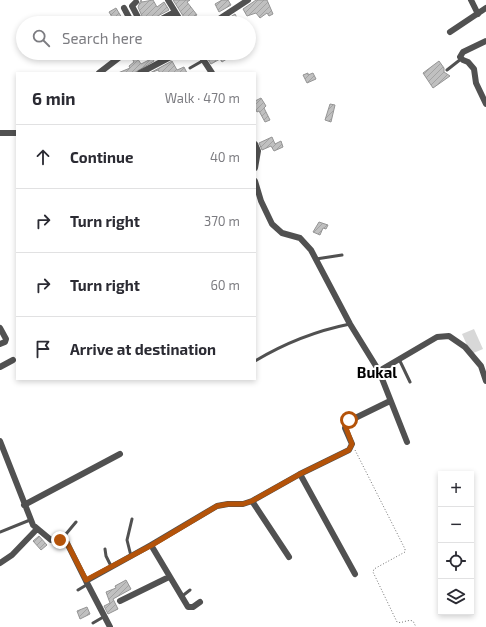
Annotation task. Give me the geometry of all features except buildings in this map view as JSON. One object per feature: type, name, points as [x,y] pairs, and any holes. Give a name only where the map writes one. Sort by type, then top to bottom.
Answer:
[{"type":"street","points":[[168,0],[177,16]]},
{"type":"street","points":[[224,16],[248,0]]},
{"type":"street","points":[[470,0],[478,14]]},
{"type":"street","points":[[136,2],[132,6],[137,16]]},
{"type":"street","points":[[124,8],[128,16]]},
{"type":"street","points":[[450,32],[486,8]]},
{"type":"street","points":[[167,16],[174,12]]},
{"type":"street","points":[[486,41],[463,52],[460,56],[461,59],[468,62],[474,69],[476,83],[486,104]]},
{"type":"street","points":[[100,72],[116,60]]},
{"type":"street","points":[[142,72],[165,60]]},
{"type":"street","points":[[204,60],[211,72]]},
{"type":"street","points":[[0,133],[16,133]]},
{"type":"street","points":[[256,146],[258,151],[256,162]]},
{"type":"street","points":[[256,184],[261,201],[272,224],[282,233],[300,238],[305,242],[316,259],[350,324],[380,371],[390,401],[407,442]]},
{"type":"street","points":[[0,328],[6,339],[5,342],[0,344]]},
{"type":"street","points":[[380,371],[437,337],[449,336],[465,347],[481,366],[486,381]]},
{"type":"street","points":[[0,367],[13,360]]},
{"type":"street","points":[[87,582],[111,566],[152,545],[217,506],[243,504],[252,501],[300,474],[349,450],[352,444],[346,428],[347,422],[390,401]]},
{"type":"street","points":[[0,441],[30,520],[37,529],[51,540],[62,540],[67,543],[110,627]]},
{"type":"street","points":[[24,505],[120,454]]},
{"type":"street","points":[[300,474],[355,574]]},
{"type":"street","points":[[252,501],[289,556]]},
{"type":"street","points":[[0,563],[12,555],[37,529]]},
{"type":"street","points":[[152,545],[181,597],[191,608],[200,602]]},
{"type":"street","points":[[120,601],[170,577]]},
{"type":"lane","points":[[447,70],[461,59]]},
{"type":"lane","points":[[190,68],[204,60]]},
{"type":"lane","points":[[316,259],[342,256]]},
{"type":"lane","points":[[256,361],[303,336],[350,324]]},
{"type":"lane","points":[[399,359],[410,382]]},
{"type":"lane","points":[[130,556],[127,540],[132,519]]},
{"type":"lane","points":[[0,532],[30,520]]},
{"type":"lane","points":[[62,540],[76,522]]},
{"type":"lane","points":[[105,549],[106,556],[111,566]]},
{"type":"lane","points":[[78,590],[87,582]]},
{"type":"lane","points":[[181,597],[190,590]]},
{"type":"lane","points":[[93,623],[105,616]]},
{"type":"path","points":[[352,444],[405,549],[405,552],[374,569],[373,572],[397,622],[400,623],[410,620],[416,627]]},
{"type":"shaded area","points":[[474,329],[483,349],[471,354],[462,334]]},
{"type":"district","name":"Bukal","points":[[377,372]]},
{"type":"route","points":[[60,540],[66,541],[86,580],[152,545],[217,506],[222,504],[243,504],[252,501],[300,474],[349,450],[352,444],[345,425],[349,420]]}]
